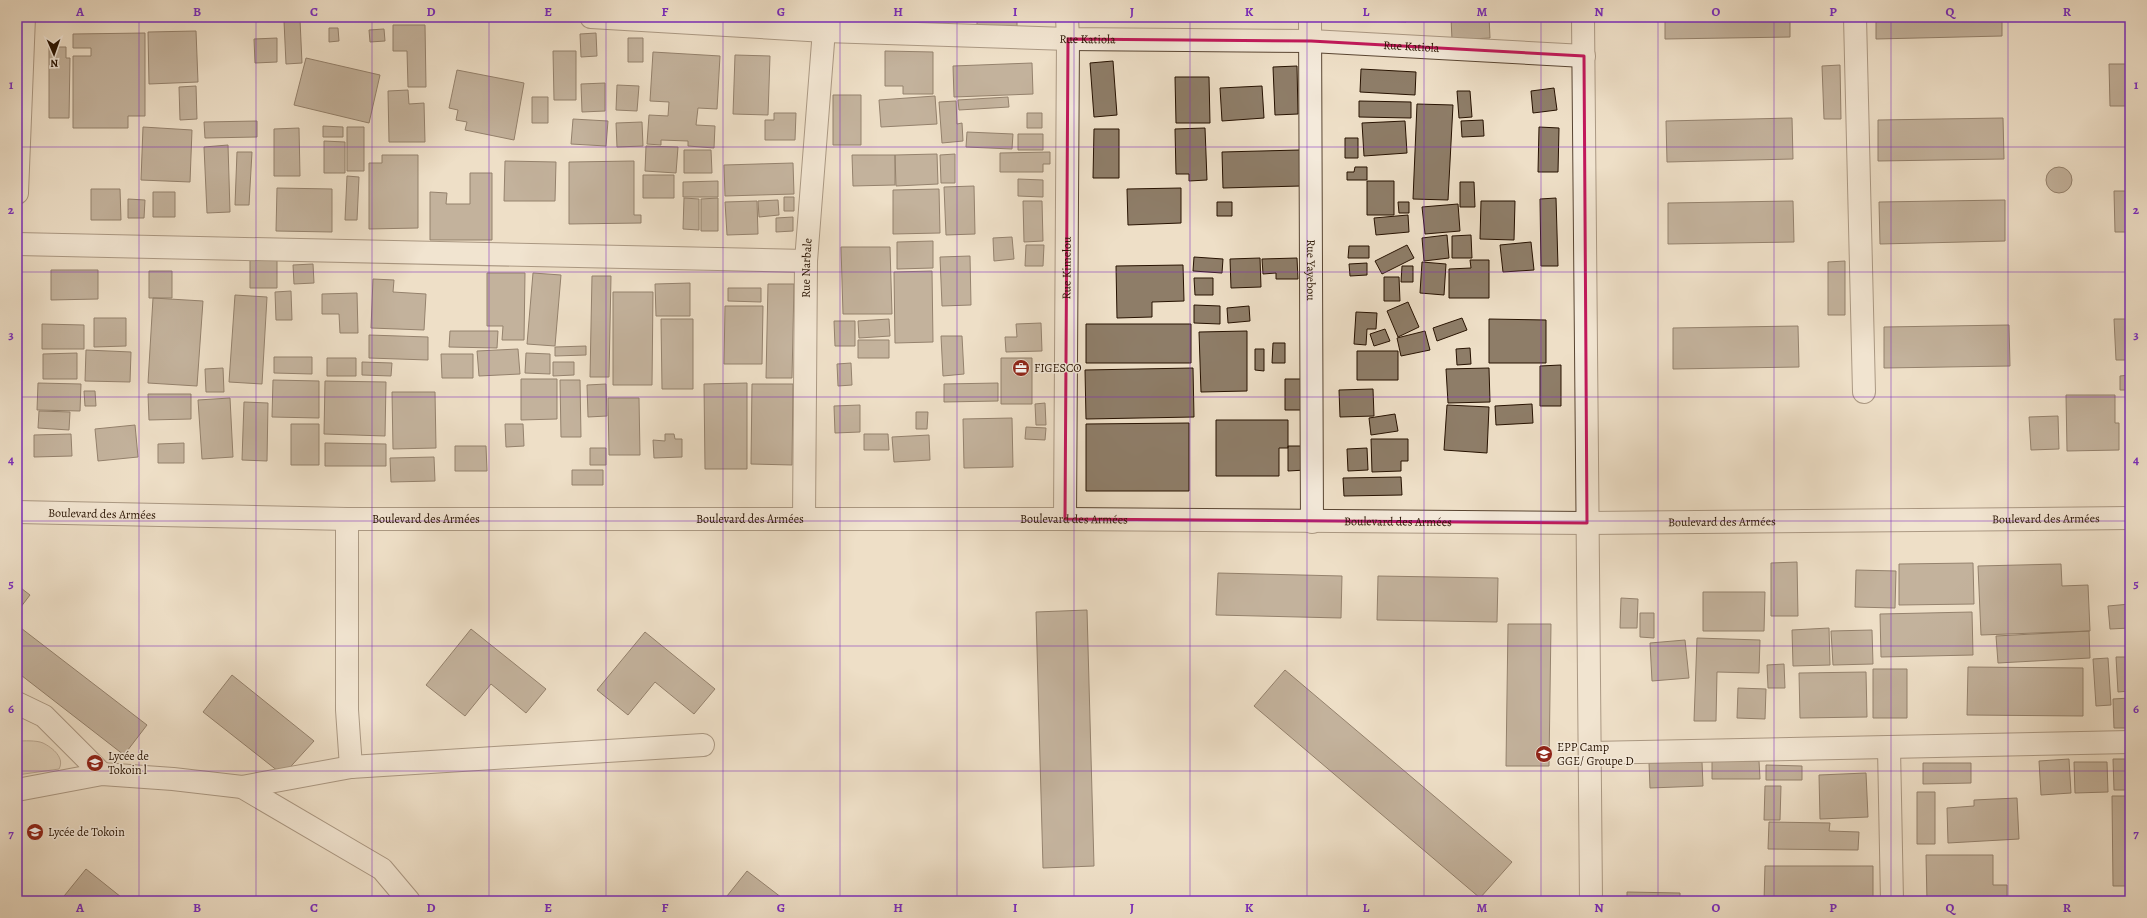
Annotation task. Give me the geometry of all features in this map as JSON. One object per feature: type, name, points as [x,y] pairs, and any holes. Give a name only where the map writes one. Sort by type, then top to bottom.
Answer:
[{"type":"street","points":[[17,193],[24,17]]},
{"type":"street","name":"Rue Katiola","points":[[591,17],[825,24],[1068,38],[1311,41],[1584,56]]},
{"type":"street","name":"Rue Kimelou","points":[[1065,520],[1067,17]]},
{"type":"street","name":"Rue Yayebou","points":[[1310,17],[1312,522]]},
{"type":"street","points":[[1583,17],[1591,901]]},
{"type":"street","points":[[1855,17],[1864,392]]},
{"type":"street","name":"Rue Narbale","points":[[804,519],[806,261],[825,24]]},
{"type":"street","points":[[17,244],[806,261]]},
{"type":"street","name":"Boulevard des Armées","points":[[17,512],[347,519],[804,519],[1587,523],[2130,518]]},
{"type":"street","points":[[347,519],[347,710],[351,767]]},
{"type":"street","points":[[17,703],[44,716],[102,774]]},
{"type":"street","points":[[1590,753],[2130,742]]},
{"type":"street","points":[[17,790],[102,774],[173,779],[242,788],[351,767],[703,746]]},
{"type":"street","points":[[1889,748],[1892,901]]},
{"type":"street","points":[[242,788],[382,868],[409,901]]},
{"type":"highlighted area","points":[[1068,39],[1311,41],[1584,56],[1587,523],[1065,519]]},
{"type":"shaded area","points":[[17,741],[37,741],[47,745],[59,757],[59,769],[17,775]]},
{"type":"building","points":[[954,17],[1038,17],[1038,20],[1017,20],[1017,29],[977,30],[977,20],[954,21]]},
{"type":"building","points":[[1079,17],[1149,17],[1149,21],[1079,20]]},
{"type":"building","points":[[1388,17],[1406,17],[1406,22],[1387,21]]},
{"type":"building","points":[[1451,17],[1489,17],[1490,38],[1452,40]]},
{"type":"building","points":[[1665,17],[1790,17],[1790,37],[1665,39]]},
{"type":"building","points":[[1876,17],[2002,17],[2002,36],[1876,39]]},
{"type":"building","points":[[300,20],[302,63],[286,64],[284,21]]},
{"type":"building","points":[[393,25],[425,25],[426,87],[408,87],[407,51],[393,51]]},
{"type":"building","points":[[329,28],[338,28],[339,41],[329,42]]},
{"type":"building","points":[[384,29],[385,41],[370,42],[369,30]]},
{"type":"building","points":[[196,31],[198,82],[149,84],[148,32]]},
{"type":"building","points":[[145,33],[145,116],[128,116],[128,128],[73,128],[73,56],[91,56],[91,48],[73,48],[73,34]]},
{"type":"building","points":[[596,33],[597,56],[581,57],[580,34]]},
{"type":"building","points":[[277,38],[277,62],[255,63],[254,39]]},
{"type":"building","points":[[628,38],[643,38],[643,62],[628,62]]},
{"type":"building","points":[[49,47],[66,47],[66,58],[70,58],[69,118],[49,118]]},
{"type":"building","points":[[553,51],[576,51],[576,100],[554,100]]},
{"type":"building","points":[[885,51],[933,52],[933,94],[903,94],[903,86],[885,86]]},
{"type":"building","points":[[653,52],[720,56],[717,109],[698,108],[696,125],[715,126],[714,148],[688,146],[688,141],[661,140],[661,145],[647,144],[649,115],[668,116],[669,102],[650,101]]},
{"type":"building","points":[[735,55],[770,56],[768,115],[733,114]]},
{"type":"building","points":[[306,58],[380,75],[369,123],[294,105]]},
{"type":"building","points":[[1113,61],[1117,115],[1094,117],[1090,63]]},
{"type":"building","points":[[1032,63],[1033,94],[954,97],[953,66]]},
{"type":"building","points":[[2109,64],[2130,64],[2130,106],[2110,106]]},
{"type":"building","points":[[1840,65],[1841,119],[1824,119],[1822,66]]},
{"type":"building","points":[[1297,66],[1298,114],[1275,115],[1273,67]]},
{"type":"building","points":[[1361,69],[1416,72],[1415,95],[1360,92]]},
{"type":"building","points":[[457,70],[524,83],[514,140],[465,130],[467,122],[456,120],[458,110],[449,108]]},
{"type":"building","points":[[1175,77],[1209,77],[1210,123],[1176,123]]},
{"type":"building","points":[[605,83],[605,111],[582,112],[581,84]]},
{"type":"building","points":[[617,85],[639,86],[637,111],[616,110]]},
{"type":"building","points":[[196,86],[197,119],[180,120],[179,87]]},
{"type":"building","points":[[1262,86],[1264,118],[1222,121],[1220,88]]},
{"type":"building","points":[[1554,88],[1557,110],[1533,113],[1531,91]]},
{"type":"building","points":[[408,90],[409,104],[424,103],[425,142],[389,142],[388,91]]},
{"type":"building","points":[[1457,91],[1470,91],[1472,117],[1459,118]]},
{"type":"building","points":[[833,95],[861,95],[861,145],[833,145]]},
{"type":"building","points":[[935,96],[937,124],[881,127],[879,100]]},
{"type":"building","points":[[532,97],[548,97],[548,123],[532,123]]},
{"type":"building","points":[[1008,97],[1009,107],[959,110],[958,100]]},
{"type":"building","points":[[956,101],[957,124],[962,123],[963,141],[942,143],[939,102]]},
{"type":"building","points":[[1359,101],[1411,102],[1411,118],[1359,117]]},
{"type":"building","points":[[1417,104],[1453,105],[1448,200],[1413,199]]},
{"type":"building","points":[[774,113],[796,113],[795,140],[765,140],[765,120],[774,120]]},
{"type":"building","points":[[1027,113],[1042,113],[1042,128],[1027,128]]},
{"type":"building","points":[[1792,118],[1793,159],[1667,162],[1666,121]]},
{"type":"building","points":[[2003,118],[2004,159],[1878,161],[1878,120]]},
{"type":"building","points":[[573,119],[608,121],[606,146],[571,144]]},
{"type":"building","points":[[1483,120],[1484,136],[1462,137],[1461,121]]},
{"type":"building","points":[[257,121],[257,137],[205,138],[204,122]]},
{"type":"building","points":[[1405,121],[1407,153],[1364,156],[1362,123]]},
{"type":"building","points":[[642,122],[643,146],[617,147],[616,123]]},
{"type":"building","points":[[323,126],[343,127],[343,137],[323,137]]},
{"type":"building","points":[[143,127],[192,130],[190,182],[141,180]]},
{"type":"building","points":[[347,127],[364,127],[364,171],[347,171]]},
{"type":"building","points":[[1539,127],[1559,128],[1558,172],[1538,172]]},
{"type":"building","points":[[299,128],[300,176],[274,176],[274,129]]},
{"type":"building","points":[[1205,128],[1207,180],[1189,181],[1189,174],[1176,174],[1175,129]]},
{"type":"building","points":[[1094,129],[1119,129],[1119,178],[1093,178]]},
{"type":"building","points":[[967,132],[1013,134],[1012,149],[966,147]]},
{"type":"building","points":[[1018,134],[1043,134],[1043,150],[1018,150]]},
{"type":"building","points":[[1345,138],[1358,138],[1358,158],[1345,158]]},
{"type":"building","points":[[324,141],[345,142],[345,173],[324,173]]},
{"type":"building","points":[[228,145],[230,212],[207,213],[204,147]]},
{"type":"building","points":[[646,146],[678,147],[676,173],[645,171]]},
{"type":"building","points":[[684,150],[711,150],[712,173],[684,173]]},
{"type":"building","points":[[1300,150],[1301,186],[1223,188],[1222,152]]},
{"type":"building","points":[[237,152],[252,152],[249,205],[235,205]]},
{"type":"building","points":[[1050,152],[1050,164],[1043,164],[1043,172],[1000,172],[1000,153]]},
{"type":"building","points":[[937,154],[938,184],[896,186],[895,155]]},
{"type":"building","points":[[955,154],[955,183],[941,183],[940,155]]},
{"type":"building","points":[[382,155],[418,155],[418,228],[369,229],[369,163],[382,163]]},
{"type":"building","points":[[852,155],[895,155],[895,185],[853,186]]},
{"type":"building","points":[[505,161],[556,162],[555,201],[504,201]]},
{"type":"building","points":[[634,161],[634,215],[641,215],[641,223],[569,224],[569,162]]},
{"type":"building","points":[[793,163],[794,194],[725,196],[724,165]]},
{"type":"building","points":[[1355,167],[1367,167],[1367,180],[1347,180],[1347,172],[1354,172]]},
{"type":"building","points":[[2059,167],[2069,170],[2072,180],[2069,190],[2059,193],[2049,190],[2046,180],[2049,170]]},
{"type":"building","points":[[470,173],[492,173],[492,240],[430,240],[430,192],[447,193],[446,204],[470,204]]},
{"type":"building","points":[[643,175],[674,175],[674,198],[643,198]]},
{"type":"building","points":[[347,176],[359,177],[357,220],[345,220]]},
{"type":"building","points":[[1018,179],[1043,180],[1043,197],[1018,196]]},
{"type":"building","points":[[718,181],[718,197],[683,197],[683,182]]},
{"type":"building","points":[[1367,181],[1394,181],[1394,215],[1367,215]]},
{"type":"building","points":[[1460,182],[1474,182],[1475,207],[1460,207]]},
{"type":"building","points":[[974,186],[975,234],[946,235],[944,187]]},
{"type":"building","points":[[277,188],[332,189],[332,232],[276,231]]},
{"type":"building","points":[[1181,188],[1181,223],[1128,225],[1127,189]]},
{"type":"building","points":[[91,189],[120,189],[121,220],[91,220]]},
{"type":"building","points":[[939,189],[940,233],[893,234],[893,190]]},
{"type":"building","points":[[2114,191],[2130,191],[2130,232],[2115,232]]},
{"type":"building","points":[[153,192],[175,192],[175,217],[153,217]]},
{"type":"building","points":[[784,197],[794,197],[794,211],[784,211]]},
{"type":"building","points":[[684,198],[699,199],[699,230],[683,229]]},
{"type":"building","points":[[718,198],[718,231],[701,231],[701,199]]},
{"type":"building","points":[[1556,198],[1558,266],[1541,266],[1540,199]]},
{"type":"building","points":[[128,199],[145,200],[144,218],[128,218]]},
{"type":"building","points":[[778,200],[779,215],[759,217],[758,201]]},
{"type":"building","points":[[2005,200],[2005,241],[1880,244],[1879,202]]},
{"type":"building","points":[[757,201],[758,234],[727,235],[725,202]]},
{"type":"building","points":[[1023,201],[1042,201],[1043,241],[1024,242]]},
{"type":"building","points":[[1481,201],[1515,201],[1514,240],[1480,239]]},
{"type":"building","points":[[1793,201],[1794,242],[1668,244],[1668,203]]},
{"type":"building","points":[[1217,202],[1232,202],[1232,216],[1217,216]]},
{"type":"building","points":[[1398,202],[1409,202],[1409,213],[1399,213]]},
{"type":"building","points":[[1458,204],[1460,231],[1425,234],[1422,207]]},
{"type":"building","points":[[1408,215],[1409,232],[1376,235],[1374,218]]},
{"type":"building","points":[[793,217],[793,231],[776,232],[776,218]]},
{"type":"building","points":[[1447,235],[1449,258],[1424,261],[1422,238]]},
{"type":"building","points":[[1471,235],[1472,258],[1452,258],[1452,236]]},
{"type":"building","points":[[1012,237],[1014,259],[994,261],[993,238]]},
{"type":"building","points":[[933,241],[933,268],[897,269],[897,242]]},
{"type":"building","points":[[1531,242],[1534,270],[1503,272],[1500,245]]},
{"type":"building","points":[[1026,245],[1044,245],[1043,266],[1025,266]]},
{"type":"building","points":[[1407,245],[1414,258],[1382,274],[1375,261]]},
{"type":"building","points":[[1349,246],[1369,246],[1369,258],[1348,258]]},
{"type":"building","points":[[841,247],[890,247],[892,314],[843,314]]},
{"type":"building","points":[[970,256],[971,305],[942,306],[940,257]]},
{"type":"building","points":[[1194,257],[1223,259],[1222,273],[1193,271]]},
{"type":"building","points":[[1260,258],[1261,287],[1231,288],[1230,259]]},
{"type":"building","points":[[1297,258],[1298,279],[1276,279],[1276,273],[1263,274],[1262,259]]},
{"type":"building","points":[[250,259],[277,259],[277,288],[250,288]]},
{"type":"building","points":[[1470,260],[1489,260],[1489,298],[1449,298],[1449,269],[1471,268]]},
{"type":"building","points":[[1845,261],[1845,315],[1828,315],[1828,262]]},
{"type":"building","points":[[1422,262],[1446,264],[1444,295],[1420,293]]},
{"type":"building","points":[[1367,263],[1367,275],[1350,276],[1349,264]]},
{"type":"building","points":[[313,264],[314,283],[294,284],[293,265]]},
{"type":"building","points":[[1183,265],[1184,301],[1152,302],[1152,317],[1117,318],[1116,266]]},
{"type":"building","points":[[1402,266],[1413,266],[1413,282],[1401,282]]},
{"type":"building","points":[[51,270],[98,270],[98,299],[51,300]]},
{"type":"building","points":[[149,271],[172,271],[172,298],[149,298]]},
{"type":"building","points":[[932,271],[933,342],[895,343],[894,272]]},
{"type":"building","points":[[487,273],[525,273],[524,340],[502,340],[503,326],[487,326]]},
{"type":"building","points":[[533,273],[561,275],[555,346],[527,344]]},
{"type":"building","points":[[592,276],[611,276],[609,377],[590,377]]},
{"type":"building","points":[[1384,277],[1399,277],[1400,301],[1384,301]]},
{"type":"building","points":[[1194,278],[1213,278],[1213,295],[1195,295]]},
{"type":"building","points":[[373,279],[394,280],[393,292],[426,294],[424,330],[371,328]]},
{"type":"building","points":[[690,283],[690,316],[656,316],[655,284]]},
{"type":"building","points":[[768,284],[794,284],[792,378],[766,378]]},
{"type":"building","points":[[728,288],[761,288],[761,302],[728,301]]},
{"type":"building","points":[[291,291],[292,320],[276,320],[275,292]]},
{"type":"building","points":[[613,292],[653,292],[652,385],[613,385]]},
{"type":"building","points":[[357,293],[358,333],[340,333],[339,314],[322,314],[322,294]]},
{"type":"building","points":[[235,295],[267,297],[262,384],[229,382]]},
{"type":"building","points":[[153,298],[203,301],[197,386],[148,383]]},
{"type":"building","points":[[1408,302],[1419,327],[1398,337],[1387,311]]},
{"type":"building","points":[[1194,305],[1220,306],[1220,324],[1194,323]]},
{"type":"building","points":[[725,306],[763,306],[762,364],[724,364]]},
{"type":"building","points":[[1249,306],[1250,321],[1228,323],[1227,308]]},
{"type":"building","points":[[1356,312],[1377,313],[1376,329],[1367,329],[1366,345],[1354,344]]},
{"type":"building","points":[[94,318],[126,318],[126,346],[94,347]]},
{"type":"building","points":[[1462,318],[1467,330],[1437,341],[1433,328]]},
{"type":"building","points":[[661,319],[693,319],[693,389],[662,389]]},
{"type":"building","points":[[889,319],[890,336],[859,338],[858,321]]},
{"type":"building","points":[[1489,319],[1546,320],[1546,363],[1489,363]]},
{"type":"building","points":[[2114,319],[2130,319],[2130,360],[2116,360]]},
{"type":"building","points":[[834,321],[855,321],[855,346],[835,346]]},
{"type":"building","points":[[1041,323],[1042,351],[1006,352],[1005,337],[1017,337],[1016,324]]},
{"type":"building","points":[[42,324],[84,325],[84,349],[42,349]]},
{"type":"building","points":[[1086,324],[1191,324],[1191,363],[1086,363]]},
{"type":"building","points":[[2009,325],[2010,366],[1884,368],[1884,327]]},
{"type":"building","points":[[1798,326],[1799,367],[1673,369],[1673,328]]},
{"type":"building","points":[[1385,329],[1390,341],[1374,346],[1370,334]]},
{"type":"building","points":[[450,331],[498,331],[497,348],[449,347]]},
{"type":"building","points":[[1247,331],[1247,391],[1201,392],[1199,332]]},
{"type":"building","points":[[1425,331],[1430,350],[1401,356],[1397,338]]},
{"type":"building","points":[[369,335],[428,337],[428,360],[369,358]]},
{"type":"building","points":[[941,336],[962,336],[964,374],[943,376]]},
{"type":"building","points":[[858,340],[889,340],[889,358],[858,358]]},
{"type":"building","points":[[1273,343],[1285,343],[1285,363],[1272,363]]},
{"type":"building","points":[[586,346],[586,355],[555,356],[555,347]]},
{"type":"building","points":[[1470,348],[1471,364],[1457,365],[1456,349]]},
{"type":"building","points":[[518,349],[520,374],[479,376],[477,351]]},
{"type":"building","points":[[1255,349],[1264,349],[1264,371],[1255,370]]},
{"type":"building","points":[[86,350],[131,352],[130,382],[85,381]]},
{"type":"building","points":[[1357,351],[1398,351],[1398,380],[1357,380]]},
{"type":"building","points":[[77,353],[77,379],[43,379],[43,354]]},
{"type":"building","points":[[526,353],[550,354],[550,374],[525,373]]},
{"type":"building","points":[[441,354],[473,354],[473,378],[442,378]]},
{"type":"building","points":[[274,357],[312,357],[312,374],[274,373]]},
{"type":"building","points":[[327,358],[356,358],[356,376],[327,376]]},
{"type":"building","points":[[1001,358],[1032,358],[1032,404],[1001,404]]},
{"type":"building","points":[[362,362],[392,363],[391,376],[362,375]]},
{"type":"building","points":[[553,362],[574,362],[574,375],[553,376]]},
{"type":"building","points":[[851,363],[852,385],[838,386],[837,364]]},
{"type":"building","points":[[1561,365],[1561,406],[1540,406],[1540,366]]},
{"type":"building","points":[[223,368],[224,392],[206,392],[205,369]]},
{"type":"building","points":[[1193,368],[1194,417],[1086,419],[1085,370]]},
{"type":"building","points":[[1489,368],[1490,402],[1448,403],[1446,369]]},
{"type":"building","points":[[2130,375],[2130,390],[2120,390],[2120,376]]},
{"type":"building","points":[[521,379],[557,379],[557,419],[521,420]]},
{"type":"building","points":[[1285,379],[1305,379],[1306,410],[1285,410]]},
{"type":"building","points":[[273,380],[319,381],[319,418],[272,417]]},
{"type":"building","points":[[560,380],[580,380],[581,437],[561,437]]},
{"type":"building","points":[[325,381],[386,382],[385,436],[324,434]]},
{"type":"building","points":[[38,383],[81,384],[80,411],[37,410]]},
{"type":"building","points":[[747,383],[747,469],[705,469],[704,384]]},
{"type":"building","points":[[998,383],[998,401],[944,402],[944,384]]},
{"type":"building","points":[[606,384],[607,416],[588,417],[587,385]]},
{"type":"building","points":[[752,384],[793,384],[792,465],[751,464]]},
{"type":"building","points":[[1373,389],[1374,416],[1340,417],[1339,390]]},
{"type":"building","points":[[84,391],[95,391],[96,406],[85,406]]},
{"type":"building","points":[[392,392],[435,392],[436,448],[393,449]]},
{"type":"building","points":[[148,394],[191,394],[191,419],[149,420]]},
{"type":"building","points":[[2066,395],[2115,395],[2115,423],[2119,423],[2119,450],[2067,451]]},
{"type":"building","points":[[230,398],[233,457],[202,459],[198,400]]},
{"type":"building","points":[[608,398],[639,398],[640,455],[609,455]]},
{"type":"building","points":[[244,402],[268,403],[267,461],[242,460]]},
{"type":"building","points":[[1045,403],[1046,425],[1036,425],[1035,404]]},
{"type":"building","points":[[1532,404],[1533,423],[1496,425],[1495,406]]},
{"type":"building","points":[[860,405],[860,432],[835,433],[834,406]]},
{"type":"building","points":[[1447,405],[1489,407],[1487,453],[1444,450]]},
{"type":"building","points":[[39,411],[70,412],[69,430],[38,428]]},
{"type":"building","points":[[916,412],[928,412],[927,429],[916,429]]},
{"type":"building","points":[[1395,414],[1398,431],[1371,435],[1369,418]]},
{"type":"building","points":[[2058,416],[2059,449],[2031,450],[2029,417]]},
{"type":"building","points":[[1012,418],[1013,467],[964,468],[963,419]]},
{"type":"building","points":[[1216,420],[1288,420],[1288,448],[1279,448],[1279,476],[1216,476]]},
{"type":"building","points":[[1189,423],[1189,491],[1086,491],[1086,424]]},
{"type":"building","points":[[291,424],[319,424],[319,465],[291,465]]},
{"type":"building","points":[[505,424],[523,424],[524,446],[506,447]]},
{"type":"building","points":[[135,425],[138,457],[98,461],[95,429]]},
{"type":"building","points":[[1026,427],[1046,428],[1045,440],[1025,439]]},
{"type":"building","points":[[71,434],[72,456],[34,457],[34,435]]},
{"type":"building","points":[[665,434],[674,434],[675,439],[682,439],[682,457],[654,458],[653,440],[665,441]]},
{"type":"building","points":[[864,434],[888,434],[889,450],[864,450]]},
{"type":"building","points":[[929,435],[930,460],[894,462],[892,437]]},
{"type":"building","points":[[1371,439],[1408,439],[1408,461],[1401,461],[1401,471],[1372,472]]},
{"type":"building","points":[[184,443],[184,463],[158,463],[158,444]]},
{"type":"building","points":[[325,443],[386,444],[386,466],[325,466]]},
{"type":"building","points":[[455,446],[486,446],[487,471],[455,471]]},
{"type":"building","points":[[1288,446],[1306,446],[1306,470],[1288,471]]},
{"type":"building","points":[[590,448],[606,448],[606,465],[590,465]]},
{"type":"building","points":[[1367,448],[1368,470],[1348,471],[1347,449]]},
{"type":"building","points":[[434,457],[435,481],[391,482],[390,458]]},
{"type":"building","points":[[572,470],[603,470],[603,485],[572,485]]},
{"type":"building","points":[[1401,477],[1402,495],[1344,496],[1343,478]]},
{"type":"building","points":[[1797,562],[1798,616],[1771,616],[1771,563]]},
{"type":"building","points":[[1973,563],[1974,604],[1899,605],[1899,564]]},
{"type":"building","points":[[2061,564],[2062,586],[2088,585],[2090,631],[1981,635],[1978,566]]},
{"type":"building","points":[[1856,570],[1896,571],[1895,608],[1855,607]]},
{"type":"building","points":[[1218,573],[1342,576],[1341,618],[1216,615]]},
{"type":"building","points":[[1378,576],[1498,578],[1497,622],[1377,620]]},
{"type":"building","points":[[17,585],[30,595],[17,612]]},
{"type":"building","points":[[1703,592],[1765,592],[1764,631],[1703,631]]},
{"type":"building","points":[[1621,598],[1638,599],[1637,628],[1620,628]]},
{"type":"building","points":[[2130,604],[2130,628],[2110,629],[2108,606]]},
{"type":"building","points":[[1087,610],[1094,866],[1043,868],[1036,612]]},
{"type":"building","points":[[1972,612],[1973,655],[1881,657],[1880,614]]},
{"type":"building","points":[[1640,613],[1654,613],[1654,638],[1640,637]]},
{"type":"building","points":[[1508,624],[1551,624],[1549,766],[1506,766]]},
{"type":"building","points":[[17,625],[147,725],[124,755],[17,672]]},
{"type":"building","points":[[1829,628],[1830,665],[1793,666],[1792,630]]},
{"type":"building","points":[[471,629],[546,689],[526,713],[491,684],[465,716],[426,685]]},
{"type":"building","points":[[1872,630],[1873,664],[1833,665],[1831,631]]},
{"type":"building","points":[[2089,631],[2090,658],[1998,663],[1996,636]]},
{"type":"building","points":[[645,632],[715,689],[694,714],[655,682],[628,715],[597,690]]},
{"type":"building","points":[[1697,638],[1760,640],[1759,673],[1717,672],[1716,721],[1694,721]]},
{"type":"building","points":[[1685,640],[1689,678],[1652,681],[1650,643]]},
{"type":"building","points":[[2116,657],[2130,657],[2130,691],[2118,692]]},
{"type":"building","points":[[2108,658],[2111,705],[2096,706],[2093,659]]},
{"type":"building","points":[[1784,664],[1785,688],[1768,688],[1767,665]]},
{"type":"building","points":[[1968,667],[2083,668],[2083,716],[1967,715]]},
{"type":"building","points":[[1873,669],[1907,669],[1907,718],[1873,718]]},
{"type":"building","points":[[1285,670],[1512,862],[1480,898],[1254,706]]},
{"type":"building","points":[[1866,672],[1867,717],[1800,718],[1799,673]]},
{"type":"building","points":[[232,675],[314,741],[283,775],[203,712]]},
{"type":"building","points":[[1738,688],[1766,689],[1765,719],[1737,718]]},
{"type":"building","points":[[2130,698],[2130,728],[2114,728],[2113,699]]},
{"type":"building","points":[[2069,759],[2071,793],[2041,795],[2039,761]]},
{"type":"building","points":[[2113,759],[2130,759],[2130,790],[2114,790]]},
{"type":"building","points":[[1712,761],[1759,761],[1760,779],[1712,779]]},
{"type":"building","points":[[1702,762],[1703,786],[1650,788],[1649,763]]},
{"type":"building","points":[[2074,762],[2107,762],[2108,792],[2075,793]]},
{"type":"building","points":[[1923,763],[1971,763],[1971,783],[1923,784]]},
{"type":"building","points":[[1766,765],[1802,766],[1802,780],[1766,780]]},
{"type":"building","points":[[1866,773],[1868,817],[1820,819],[1819,775]]},
{"type":"building","points":[[1765,786],[1781,786],[1780,820],[1764,820]]},
{"type":"building","points":[[1917,792],[1935,792],[1935,844],[1917,844]]},
{"type":"building","points":[[2112,796],[2130,796],[2130,886],[2113,886]]},
{"type":"building","points":[[2017,798],[2019,839],[1948,843],[1947,808],[1974,806],[1974,800]]},
{"type":"building","points":[[1769,822],[1830,823],[1829,831],[1859,832],[1858,850],[1768,849]]},
{"type":"building","points":[[1926,855],[1993,855],[1993,885],[2007,885],[2007,901],[1927,901]]},
{"type":"building","points":[[1765,866],[1873,866],[1873,901],[1862,901],[1862,897],[1823,897],[1823,901],[1764,901]]},
{"type":"building","points":[[86,869],[126,901],[60,901]]},
{"type":"building","points":[[747,871],[786,901],[723,901]]},
{"type":"building","points":[[1627,892],[1680,893],[1680,901],[1627,901]]},
{"type":"building","points":[[2126,894],[2130,894],[2130,901],[2126,901]]},
{"type":"building","points":[[508,896],[515,901],[504,901]]},
{"type":"building","points":[[2109,899],[2109,901],[2082,901],[2082,900]]},
{"type":"place","name":"FIGESCO","points":[[1021,368]]},
{"type":"place","name":"EPP Camp GGE/ Groupe D","points":[[1544,754]]},
{"type":"place","name":"Lycée de Tokoin l","points":[[95,763]]},
{"type":"place","name":"Lycée de Tokoin","points":[[35,832]]}]
